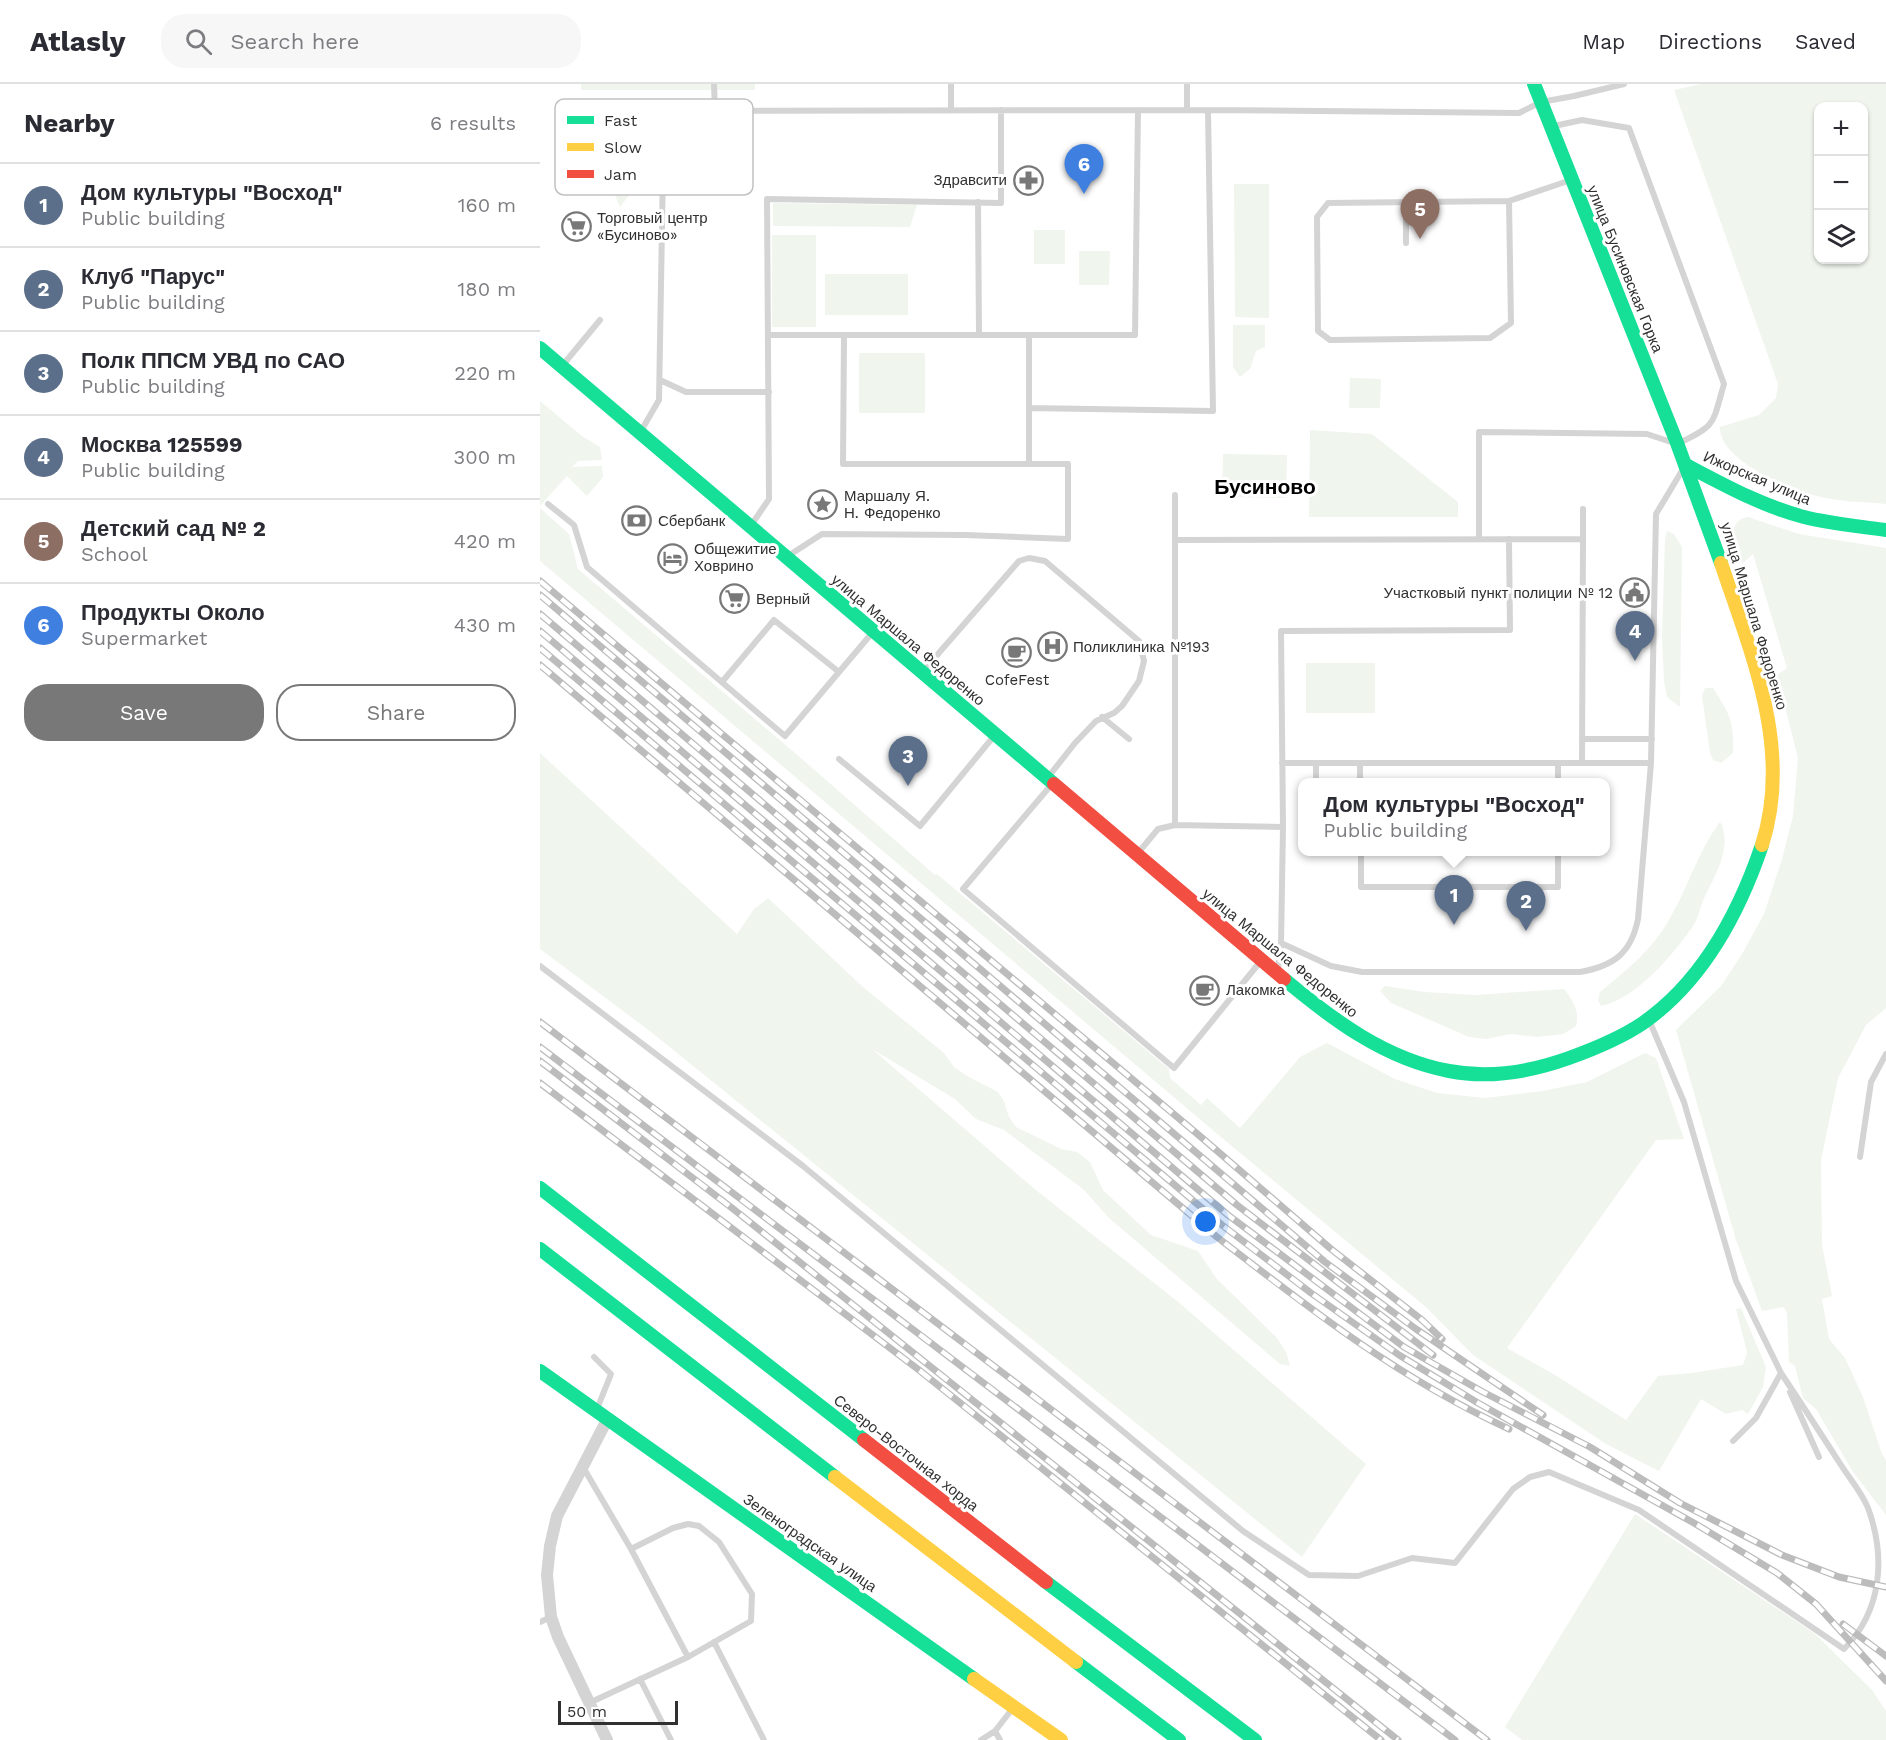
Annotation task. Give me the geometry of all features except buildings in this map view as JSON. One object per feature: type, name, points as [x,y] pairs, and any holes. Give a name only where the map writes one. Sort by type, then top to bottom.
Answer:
[{"type":"street","name":"улица Бусиновская Горка","points":[[1534,84],[1686,465]]},
{"type":"street","name":"улица Маршала Федоренко","points":[[540,348],[749,528],[1324,1013],[1346,1029],[1377,1046],[1404,1058],[1455,1072],[1493,1075],[1535,1068],[1603,1045],[1649,1020],[1684,988],[1713,950],[1740,900],[1761,850],[1772,802],[1772,734],[1762,693],[1715,541],[1686,465]]},
{"type":"street","name":"Ижорская улица","points":[[1686,465],[1727,486],[1795,514],[1830,523],[1886,530]]},
{"type":"street","name":"Северо-Восточная хорда","points":[[540,1188],[1052,1587],[1254,1740]]},
{"type":"street","points":[[540,1250],[1179,1740]]},
{"type":"street","name":"Зеленоградская улица","points":[[540,1371],[1061,1740]]},
{"type":"street","points":[[601,1416],[583,1467],[557,1516],[550,1546],[546,1619],[558,1637],[607,1740]]},
{"type":"lane","points":[[714,84],[715,99]]},
{"type":"lane","points":[[951,84],[951,110]]},
{"type":"lane","points":[[1187,84],[1187,110]]},
{"type":"lane","points":[[753,111],[1208,110],[1519,113],[1541,102],[1624,84]]},
{"type":"lane","points":[[749,528],[769,499],[767,200],[1001,203],[1001,110]]},
{"type":"lane","points":[[768,335],[1135,335],[1138,110]]},
{"type":"lane","points":[[1029,408],[1213,411],[1208,110]]},
{"type":"lane","points":[[1479,539],[1479,432],[1647,434],[1677,444],[1704,431],[1713,422],[1724,384],[1629,128],[1582,120],[1551,127]]},
{"type":"lane","points":[[1509,201],[1511,323],[1490,338],[1330,340],[1318,331],[1317,217],[1328,203],[1509,201],[1572,179]]},
{"type":"lane","points":[[640,433],[659,400],[662,195]]},
{"type":"lane","points":[[978,202],[979,335]]},
{"type":"lane","points":[[1406,202],[1406,243]]},
{"type":"lane","points":[[561,366],[600,320]]},
{"type":"lane","points":[[1029,335],[1029,464]]},
{"type":"lane","points":[[785,558],[822,534],[966,535],[1068,539],[1068,464],[843,464],[844,336]]},
{"type":"lane","points":[[660,380],[686,392],[769,392]]},
{"type":"lane","points":[[1281,943],[1331,966],[1362,972],[1580,972],[1602,968],[1628,948],[1635,935],[1638,919],[1651,763],[1656,514],[1686,465]]},
{"type":"lane","points":[[1175,495],[1175,825]]},
{"type":"lane","points":[[548,504],[574,525],[587,567],[785,736],[873,632]]},
{"type":"lane","points":[[1582,763],[1583,509]]},
{"type":"lane","points":[[1278,976],[1281,943],[1283,827],[1281,631],[1510,630],[1509,539]]},
{"type":"lane","points":[[1175,540],[1583,539]]},
{"type":"lane","points":[[921,673],[1019,561],[1029,558],[1045,561],[1139,641],[1144,661],[1138,681],[1114,713],[1102,717],[1075,743],[1050,782],[963,889],[1174,1068],[1261,962]]},
{"type":"lane","points":[[722,682],[774,620],[839,672]]},
{"type":"lane","points":[[1102,717],[1129,739]]},
{"type":"lane","points":[[839,759],[920,826],[995,735]]},
{"type":"lane","points":[[1582,740],[1652,740]]},
{"type":"lane","points":[[1282,763],[1651,763]]},
{"type":"lane","points":[[1316,763],[1316,778]]},
{"type":"lane","points":[[1360,763],[1360,778]]},
{"type":"lane","points":[[1558,763],[1558,778]]},
{"type":"lane","points":[[1136,855],[1158,829],[1175,825],[1283,827]]},
{"type":"lane","points":[[1361,856],[1361,888],[1558,888],[1558,856]]},
{"type":"lane","points":[[540,966],[803,1166],[1243,1531],[1309,1575],[1358,1576],[1412,1558],[1455,1563],[1513,1489],[1530,1478],[1549,1472],[1639,1510],[1844,1649],[1866,1619],[1877,1585],[1879,1575],[1877,1540],[1867,1506],[1781,1373]]},
{"type":"lane","points":[[1649,1020],[1684,1102],[1736,1281],[1819,1457]]},
{"type":"lane","points":[[1860,1157],[1871,1082],[1886,1054]]},
{"type":"lane","points":[[594,1357],[611,1374],[601,1416]]},
{"type":"lane","points":[[1733,1441],[1756,1418],[1781,1373]]},
{"type":"lane","points":[[583,1467],[631,1549],[688,1657]]},
{"type":"lane","points":[[589,1703],[688,1657],[751,1621],[752,1594],[719,1542],[699,1526],[688,1524],[673,1528],[631,1549]]},
{"type":"lane","points":[[714,1642],[764,1740]]},
{"type":"lane","points":[[640,1679],[671,1740]]},
{"type":"lane","points":[[981,1740],[995,1731],[1014,1707]]},
{"type":"lane","points":[[995,1731],[1000,1740]]},
{"type":"shaded area","points":[[581,84],[755,84],[755,90],[581,90]]},
{"type":"shaded area","points":[[1701,84],[1886,84],[1886,504],[1833,499],[1797,490],[1762,474],[1732,452],[1723,440],[1720,427],[1759,415],[1776,398],[1778,384],[1674,90]]},
{"type":"shaded area","points":[[1234,184],[1269,184],[1269,318],[1235,317]]},
{"type":"shaded area","points":[[615,195],[629,195],[620,207]]},
{"type":"shaded area","points":[[773,203],[917,205],[910,227],[773,226]]},
{"type":"shaded area","points":[[1034,230],[1065,230],[1065,264],[1034,264]]},
{"type":"shaded area","points":[[772,235],[816,235],[816,327],[772,327]]},
{"type":"shaded area","points":[[1079,251],[1110,251],[1109,285],[1079,285]]},
{"type":"shaded area","points":[[825,274],[908,274],[908,315],[825,315]]},
{"type":"shaded area","points":[[1233,325],[1265,325],[1265,347],[1256,351],[1250,369],[1240,377],[1233,367]]},
{"type":"shaded area","points":[[859,353],[925,353],[925,413],[859,413]]},
{"type":"shaded area","points":[[1350,378],[1381,379],[1380,408],[1349,408]]},
{"type":"shaded area","points":[[540,401],[582,436],[600,447],[602,460],[578,461],[572,467],[602,466],[603,477],[587,496],[567,476],[540,506]]},
{"type":"shaded area","points":[[1310,430],[1372,434],[1458,502],[1458,517],[1309,517]]},
{"type":"shaded area","points":[[1223,454],[1287,455],[1286,498],[1222,497]]},
{"type":"shaded area","points":[[540,508],[569,534],[578,569],[935,875],[937,874],[1169,1069],[1170,1078],[1201,1105],[1207,1098],[1240,1128],[1300,1057],[1327,1043],[1395,1079],[1437,1093],[1485,1098],[1542,1091],[1587,1082],[1645,1053],[1656,1058],[1684,1139],[1656,1140],[1507,1348],[1626,1420],[1658,1376],[1743,1365],[1747,1352],[1736,1309],[1741,1308],[1766,1367],[1763,1387],[1748,1414],[1742,1410],[1726,1414],[1701,1399],[1659,1471],[1606,1444],[1473,1355],[1427,1308],[1228,1143],[540,561]]},
{"type":"shaded area","points":[[1748,517],[1799,534],[1886,548],[1886,1008],[1866,1025],[1838,1078],[1821,1160],[1822,1245],[1832,1296],[1822,1299],[1829,1339],[1845,1358],[1863,1397],[1886,1460],[1886,1515],[1853,1472],[1816,1409],[1803,1398],[1795,1366],[1789,1362],[1787,1314],[1784,1307],[1762,1311],[1736,1240],[1676,1030],[1721,986],[1764,914],[1793,816],[1798,758],[1777,675],[1787,668],[1753,554],[1742,564],[1735,544],[1736,524]]},
{"type":"shaded area","points":[[1667,531],[1674,534],[1682,547],[1680,707],[1667,697],[1664,681],[1662,638]]},
{"type":"shaded area","points":[[1306,663],[1375,663],[1375,713],[1306,713]]},
{"type":"shaded area","points":[[1705,688],[1713,688],[1732,726],[1733,753],[1721,763],[1713,760],[1710,753],[1702,696]]},
{"type":"shaded area","points":[[540,753],[737,934],[754,909],[768,898],[863,987],[944,1053],[954,1067],[998,1092],[1016,1127],[1061,1149],[1077,1152],[1090,1162],[1103,1190],[1151,1235],[1198,1251],[1217,1279],[1277,1338],[1286,1352],[1290,1366],[1280,1364],[1109,1218],[1083,1189],[1004,1130],[976,1119],[955,1099],[872,1049],[1037,1191],[1177,1301],[1366,1464],[1302,1557],[651,1032],[540,949]]},
{"type":"shaded area","points":[[1719,823],[1724,832],[1724,851],[1693,926],[1653,974],[1614,1002],[1601,1006],[1598,1000],[1600,992],[1620,976],[1656,940]]},
{"type":"shaded area","points":[[1385,986],[1425,992],[1475,995],[1564,989],[1573,1002],[1577,1021],[1576,1026],[1563,1034],[1537,1037],[1511,1034],[1486,1039],[1469,1037],[1391,1003],[1380,991]]},
{"type":"shaded area","points":[[1635,1514],[1814,1633],[1872,1690],[1886,1711],[1886,1740],[1522,1740],[1505,1727]]},
{"type":"railway","points":[[540,581],[1331,1249],[1422,1320],[1442,1339]]},
{"type":"railway","points":[[540,595],[1325,1262],[1416,1329],[1543,1415]]},
{"type":"railway","points":[[540,614],[1237,1205],[1433,1355]]},
{"type":"railway","points":[[540,631],[1228,1215],[1404,1347],[1483,1392],[1590,1447],[1680,1503],[1782,1555],[1839,1577],[1886,1587]]},
{"type":"railway","points":[[540,648],[1222,1225],[1311,1293],[1399,1355],[1478,1403],[1694,1523],[1777,1573],[1816,1604],[1886,1681]]},
{"type":"railway","points":[[540,665],[1217,1237],[1322,1316],[1393,1365],[1430,1388],[1509,1429]]},
{"type":"railway","points":[[540,1022],[1487,1740]]},
{"type":"railway","points":[[540,1047],[1455,1740]]},
{"type":"railway","points":[[540,1061],[732,1208],[1398,1740]]},
{"type":"railway","points":[[540,1083],[919,1370],[1381,1740]]},
{"type":"railway","points":[[1843,1624],[1886,1656]]},
{"type":"traffic: fast","points":[[1534,84],[1677,443],[1721,563]]},
{"type":"traffic: fast","points":[[540,348],[1054,784]]},
{"type":"traffic: fast","points":[[1686,465],[1744,494],[1788,512],[1824,521],[1886,530]]},
{"type":"traffic: fast","points":[[1284,979],[1321,1009],[1361,1036],[1403,1057],[1426,1065],[1449,1071],[1480,1074],[1510,1073],[1540,1067],[1588,1051],[1626,1034],[1664,1006],[1684,987],[1701,966],[1730,920],[1762,845]]},
{"type":"traffic: fast","points":[[540,1188],[864,1440]]},
{"type":"traffic: fast","points":[[540,1249],[835,1477]]},
{"type":"traffic: fast","points":[[540,1371],[974,1679]]},
{"type":"traffic: fast","points":[[1046,1582],[1255,1740]]},
{"type":"traffic: fast","points":[[1076,1662],[1179,1740]]},
{"type":"traffic: slow","points":[[1721,563],[1755,666],[1771,737],[1773,773],[1770,809],[1762,845]]},
{"type":"traffic: slow","points":[[835,1477],[1076,1662]]},
{"type":"traffic: slow","points":[[974,1679],[1061,1740]]},
{"type":"traffic: jam","points":[[1054,784],[1284,979]]},
{"type":"traffic: jam","points":[[864,1440],[1046,1582]]},
{"type":"place","name":"Здравсити","points":[[1028,180]]},
{"type":"place","name":"Продукты Около","points":[[1084,194]]},
{"type":"place","name":"Торговый центр «Бусиново»","points":[[576,227]]},
{"type":"place","name":"Детский сад № 2","points":[[1420,239]]},
{"type":"place","name":"Маршалу Я. Н. Федоренко","points":[[823,505]]},
{"type":"place","name":"Сбербанк","points":[[637,521]]},
{"type":"place","name":"Общежитие Ховрино","points":[[673,558]]},
{"type":"place","name":"Участковый пункт полиции № 12","points":[[1634,593]]},
{"type":"place","name":"Верный","points":[[735,599]]},
{"type":"place","name":"Поликлиника №193","points":[[1052,647]]},
{"type":"place","name":"CofeFest","points":[[1017,653]]},
{"type":"place","name":"Москва 125599","points":[[1635,661]]},
{"type":"place","name":"Полк ППСМ УВД по САО","points":[[908,786]]},
{"type":"place","name":"Дом культуры \"Восход\"","points":[[1454,925]]},
{"type":"place","name":"Клуб \"Парус\"","points":[[1526,931]]},
{"type":"place","name":"Лакомка","points":[[1205,990]]},
{"type":"district","name":"Бусиново","points":[[1265,486]]}]
